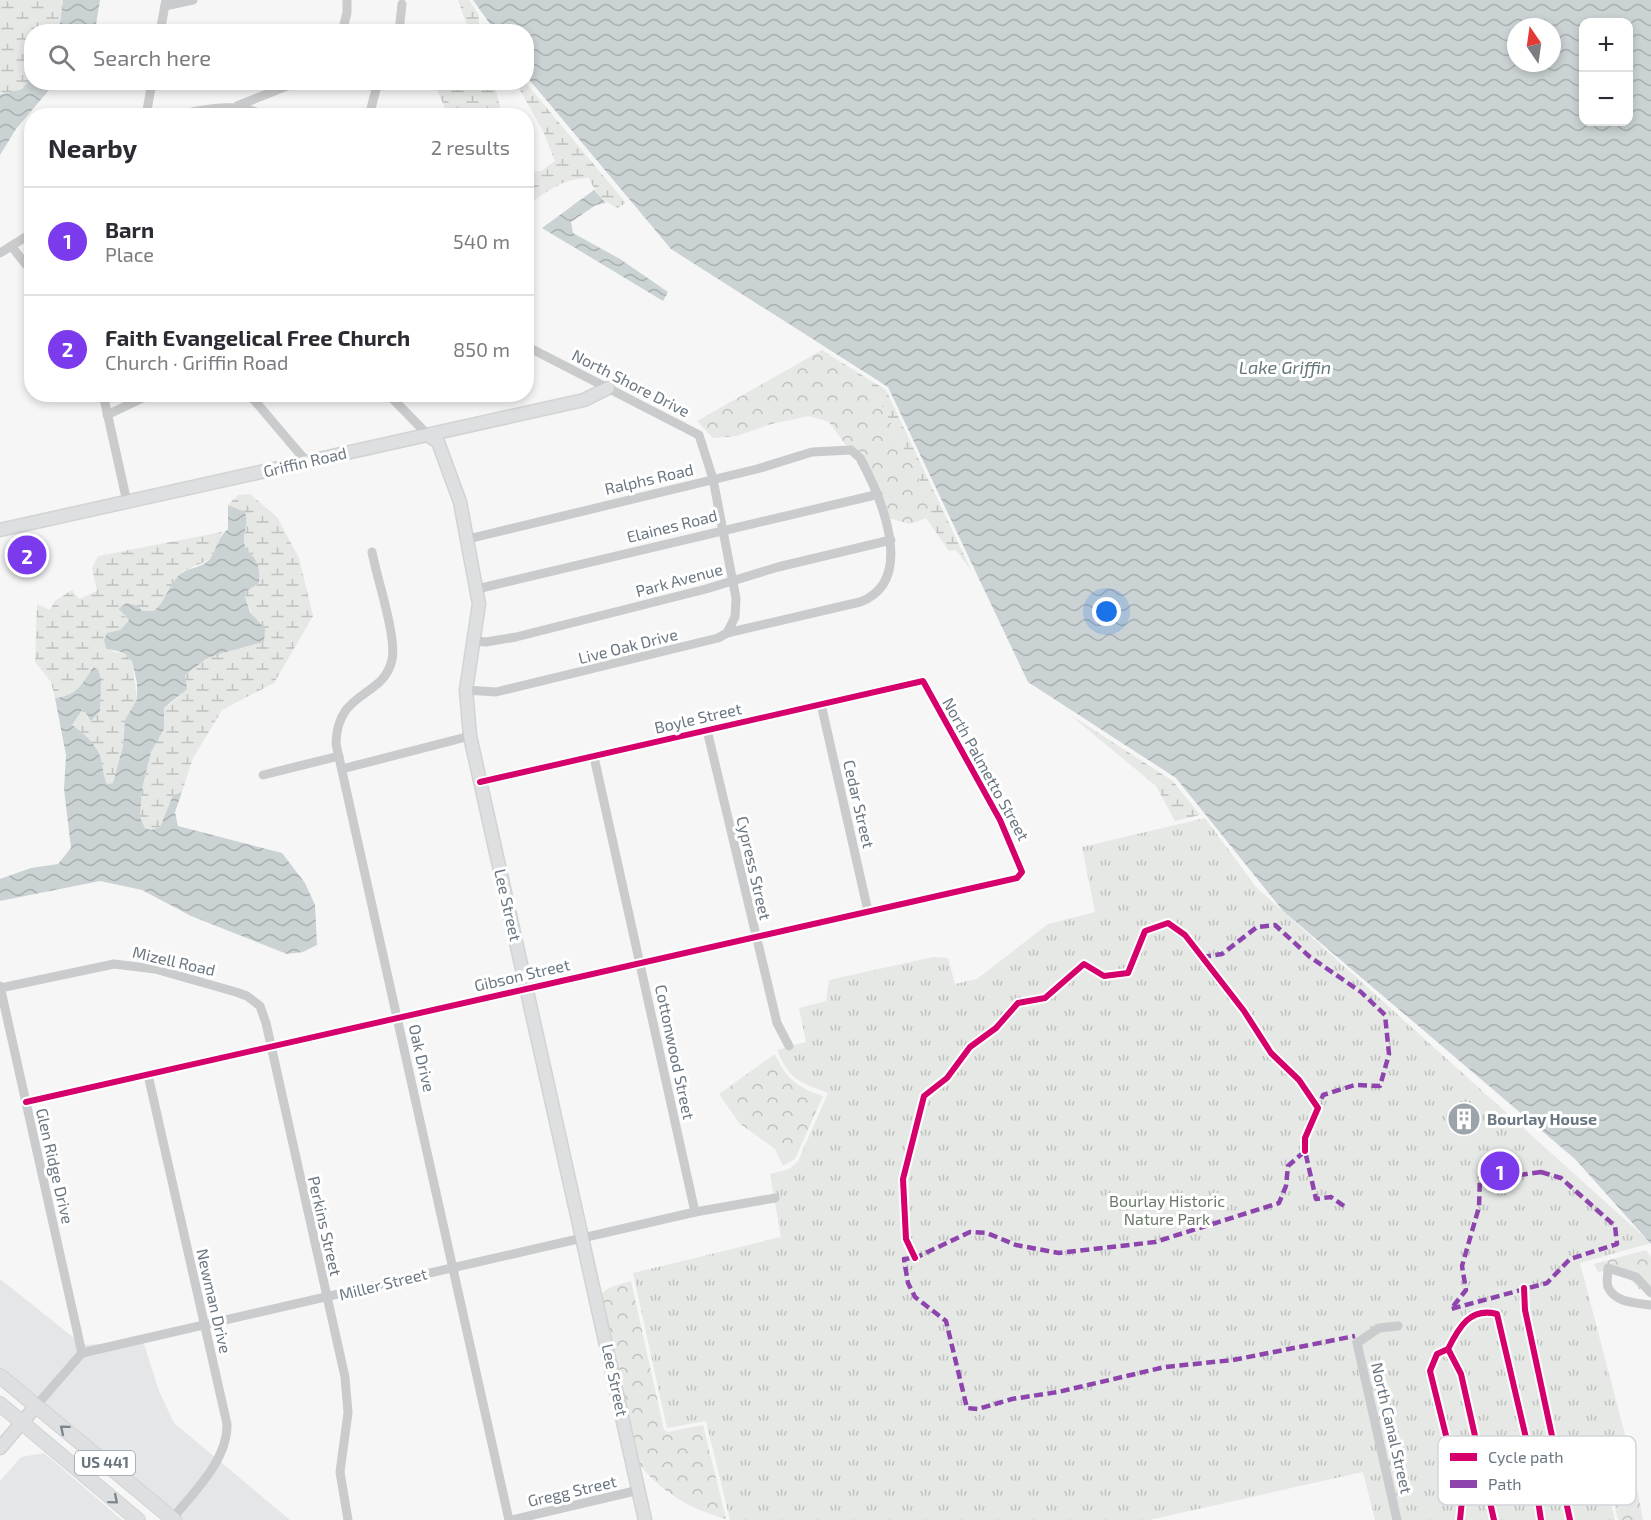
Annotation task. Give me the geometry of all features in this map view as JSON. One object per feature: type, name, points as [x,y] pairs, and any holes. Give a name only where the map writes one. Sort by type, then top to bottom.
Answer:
[{"type":"main road","name":"US 441","points":[[0,1376],[173,1519]]},
{"type":"main road","name":"US 441","points":[[0,1404],[138,1520]]},
{"type":"street","points":[[162,24],[166,3],[193,0]]},
{"type":"street","points":[[344,24],[347,0]]},
{"type":"street","points":[[400,24],[402,4]]},
{"type":"street","points":[[147,108],[151,90]]},
{"type":"street","points":[[232,108],[283,90]]},
{"type":"street","points":[[371,108],[376,90]]},
{"type":"street","points":[[0,253],[24,239]]},
{"type":"street","points":[[12,247],[24,262]]},
{"type":"street","name":"North Shore Drive","points":[[534,350],[699,435],[713,479],[737,608],[727,633]]},
{"type":"street","name":"Griffin Road","points":[[0,530],[584,400],[608,388]]},
{"type":"street","points":[[105,402],[127,501]]},
{"type":"street","points":[[107,415],[134,402]]},
{"type":"street","points":[[256,402],[306,461]]},
{"type":"street","points":[[396,402],[429,436]]},
{"type":"street","name":"Lee Street","points":[[429,436],[438,442],[452,478],[468,539],[477,589],[479,604],[466,690],[470,736],[645,1520]]},
{"type":"street","name":"Ralphs Road","points":[[468,539],[713,479],[812,452],[851,450],[860,458],[875,495]]},
{"type":"street","points":[[875,495],[891,540]]},
{"type":"street","name":"Elaines Road","points":[[477,589],[723,529],[875,495]]},
{"type":"street","name":"Park Avenue","points":[[474,641],[516,637],[733,581],[778,567],[891,540]]},
{"type":"street","name":"Live Oak Drive","points":[[466,690],[496,692],[707,641],[727,633],[795,616],[860,602],[872,596],[886,578],[890,569],[891,540]]},
{"type":"street","name":"Oak Drive","points":[[372,552],[392,644],[392,661],[378,683],[342,713],[336,732],[339,756],[510,1520]]},
{"type":"street","name":"Boyle Street","points":[[480,782],[923,681]]},
{"type":"street","name":"North Palmetto Street","points":[[923,681],[1004,828],[1022,872]]},
{"type":"street","name":"Cedar Street","points":[[821,704],[868,911]]},
{"type":"street","name":"Cypress Street","points":[[707,730],[777,1023],[789,1046]]},
{"type":"street","points":[[342,769],[470,736]]},
{"type":"street","points":[[263,775],[339,756]]},
{"type":"street","name":"Cottonwood Street","points":[[594,757],[695,1212]]},
{"type":"street","name":"Gibson Street","points":[[26,1102],[1017,878],[1022,872]]},
{"type":"street","name":"Mizell Road","points":[[0,987],[101,965],[155,969],[247,996],[263,1011],[272,1046]]},
{"type":"street","name":"Glen Ridge Drive","points":[[0,987],[82,1353]]},
{"type":"street","points":[[0,1038],[11,1036]]},
{"type":"street","name":"Perkins Street","points":[[272,1046],[347,1394],[348,1420],[340,1472],[348,1520]]},
{"type":"street","name":"Newman Drive","points":[[148,1075],[228,1433],[213,1466],[173,1519]]},
{"type":"street","name":"Miller Street","points":[[82,1353],[695,1212],[775,1198]]},
{"type":"street","points":[[1651,1293],[1636,1277],[1608,1268],[1608,1287],[1615,1296],[1625,1302],[1651,1305]]},
{"type":"street","name":"North Canal Street","points":[[1397,1520],[1357,1343],[1379,1328],[1398,1326]]},
{"type":"street","points":[[0,1448],[82,1353]]},
{"type":"street","name":"Gregg Street","points":[[510,1520],[639,1490]]},
{"type":"shaded area","points":[[0,1279],[83,1345],[143,1341],[159,1391],[174,1423],[290,1520],[181,1520],[39,1403],[0,1370]]},
{"type":"shaded area","points":[[44,1453],[122,1520],[0,1520],[0,1481],[21,1457]]},
{"type":"green space","points":[[0,0],[63,0],[60,24],[24,24],[24,87],[0,95]]},
{"type":"green space","points":[[458,0],[469,0],[479,15],[479,24],[467,24]]},
{"type":"green space","points":[[437,90],[496,90],[500,108],[445,108]]},
{"type":"green space","points":[[520,90],[532,90],[626,203],[617,208],[608,202],[600,196],[589,178],[563,183],[534,201],[534,172],[541,171],[555,161],[534,115],[534,108],[530,108]]},
{"type":"green space","points":[[820,349],[886,390],[972,572],[956,550],[949,551],[926,518],[931,502],[871,384]]},
{"type":"green space","points":[[822,350],[871,384],[931,502],[926,518],[910,524],[888,518],[856,459],[829,422],[809,416],[771,424],[737,436],[713,438],[697,421]]},
{"type":"green space","points":[[250,494],[277,517],[299,558],[313,616],[274,683],[222,710],[193,758],[182,792],[173,795],[160,827],[151,830],[145,828],[140,817],[142,789],[151,752],[164,729],[164,708],[180,695],[184,686],[184,675],[206,659],[222,652],[264,642],[245,597],[247,591],[259,583],[259,573],[256,560],[245,545],[245,512],[228,505],[238,495]]},
{"type":"green space","points":[[222,532],[217,548],[207,561],[183,571],[173,582],[163,603],[154,611],[123,615],[129,619],[120,630],[108,633],[113,652],[124,653],[132,661],[137,699],[125,720],[123,746],[113,783],[107,784],[93,745],[81,732],[71,726],[84,709],[88,719],[98,669],[92,667],[82,684],[74,692],[55,698],[51,682],[35,662],[37,604],[50,610],[55,601],[72,590],[79,599],[97,591],[92,568],[98,556]]},
{"type":"green space","points":[[1069,714],[1173,781],[1200,815],[1175,821],[1156,786]]},
{"type":"green space","name":"Bourlay Historic Nature Park","points":[[1205,818],[1256,887],[1651,1243],[1580,1263],[1625,1436],[1438,1436],[1438,1505],[1611,1505],[1615,1520],[1375,1520],[1363,1472],[1149,1520],[730,1520],[706,1421],[667,1428],[633,1273],[781,1237],[770,1174],[789,1169],[798,1161],[828,1093],[796,1079],[786,1068],[777,1050],[806,1042],[799,1008],[826,1001],[829,980],[933,957],[948,958],[955,984],[977,979],[1048,924],[1095,912],[1082,847]]},
{"type":"green space","points":[[775,1054],[783,1070],[793,1081],[823,1096],[795,1159],[783,1166],[775,1149],[739,1123],[719,1094]]},
{"type":"green space","points":[[1646,1250],[1651,1257],[1651,1288],[1639,1289],[1620,1268],[1598,1272],[1594,1264]]},
{"type":"green space","points":[[631,1281],[664,1430],[668,1432],[703,1425],[726,1519],[676,1498],[655,1481],[637,1461],[600,1294],[611,1287]]},
{"type":"green space","points":[[1636,1482],[1643,1520],[1618,1520],[1614,1505],[1636,1505]]},
{"type":"water","points":[[63,0],[100,0],[96,24],[60,24]]},
{"type":"water","name":"Lake Griffin","points":[[473,0],[1651,0],[1651,1244],[1575,1159],[1283,911],[1176,778],[1028,682],[888,387],[671,249],[534,85],[534,24],[490,24]]},
{"type":"water","points":[[24,87],[24,90],[49,90],[34,108],[24,108],[24,120],[0,155],[0,95]]},
{"type":"water","points":[[594,190],[606,203],[596,205],[571,222],[573,233],[620,259],[668,292],[663,301],[542,228]]},
{"type":"water","points":[[228,505],[245,512],[244,540],[258,565],[259,583],[247,591],[245,597],[250,612],[265,629],[264,642],[206,659],[185,675],[187,689],[164,708],[164,729],[151,752],[142,789],[140,817],[145,828],[151,830],[160,827],[173,795],[182,792],[175,812],[178,826],[282,853],[305,883],[315,905],[317,945],[303,952],[287,954],[191,916],[142,890],[100,881],[0,901],[0,879],[31,868],[58,864],[71,848],[64,789],[66,755],[55,698],[74,692],[93,667],[98,669],[101,680],[100,711],[91,721],[83,709],[72,725],[93,744],[101,759],[107,784],[113,783],[123,746],[125,720],[137,699],[137,683],[132,661],[124,653],[106,648],[104,640],[107,633],[120,630],[129,620],[119,609],[126,603],[138,606],[142,611],[154,611],[178,577],[185,571],[208,561],[228,529]]},
{"type":"marked path","points":[[1202,957],[1222,954],[1257,927],[1275,925],[1310,957],[1361,992],[1385,1015],[1389,1054],[1380,1086],[1355,1085],[1323,1095],[1318,1108]]},
{"type":"marked path","points":[[1344,1206],[1331,1197],[1316,1199],[1305,1151],[1288,1166],[1286,1186],[1279,1203],[1155,1242],[1059,1253],[1016,1245],[987,1233],[970,1232],[915,1258],[904,1259],[908,1283],[915,1297],[946,1321],[967,1408],[978,1409],[1012,1399],[1058,1392],[1165,1367],[1233,1360],[1355,1336]]},
{"type":"marked path","points":[[1541,1172],[1561,1178],[1615,1226],[1617,1244],[1570,1259],[1547,1283],[1451,1309],[1466,1290],[1462,1266],[1479,1207],[1480,1177],[1491,1179],[1541,1172]]},
{"type":"cycle path","points":[[26,1102],[1017,878],[1022,872],[1000,820],[923,681],[480,782]]},
{"type":"cycle path","points":[[915,1258],[906,1239],[903,1179],[924,1096],[947,1078],[970,1047],[996,1028],[1018,1003],[1045,998],[1084,964],[1104,976],[1128,973],[1145,931],[1168,923],[1185,935],[1244,1011],[1271,1053],[1299,1080],[1318,1108],[1305,1138],[1305,1151]]},
{"type":"cycle path","points":[[1524,1288],[1525,1310],[1552,1436]]},
{"type":"cycle path","points":[[1446,1436],[1430,1371],[1437,1354],[1448,1349],[1461,1326],[1480,1313],[1497,1314],[1526,1436]]},
{"type":"cycle path","points":[[1448,1349],[1461,1374],[1475,1436]]},
{"type":"cycle path","points":[[1460,1520],[1462,1505]]},
{"type":"cycle path","points":[[1491,1505],[1494,1520]]},
{"type":"cycle path","points":[[1539,1505],[1541,1520]]},
{"type":"cycle path","points":[[1567,1505],[1570,1520]]},
{"type":"place","name":"Faith Evangelical Free Church","points":[[27,555]]},
{"type":"place","name":"Bourlay House","points":[[1464,1119]]},
{"type":"place","name":"Barn","points":[[1500,1171]]}]
